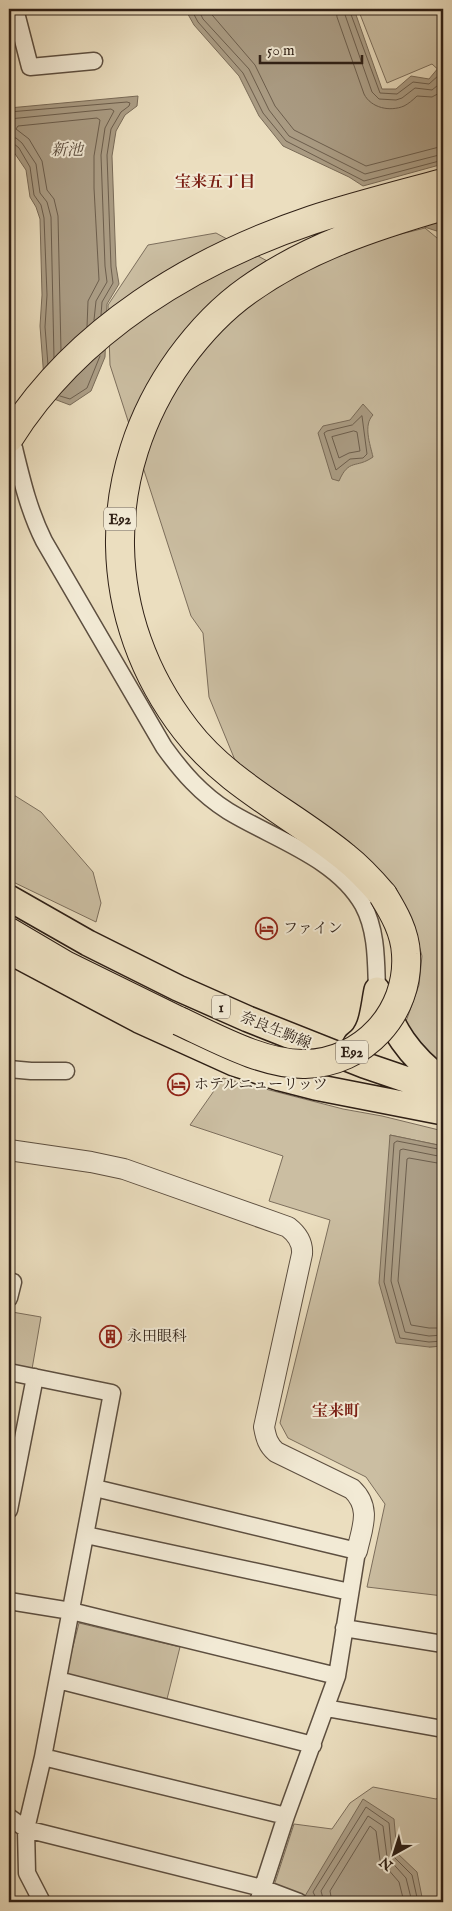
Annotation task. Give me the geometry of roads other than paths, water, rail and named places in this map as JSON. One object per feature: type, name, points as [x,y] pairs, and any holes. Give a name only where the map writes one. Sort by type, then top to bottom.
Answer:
[{"type":"highway","name":"E92","points":[[11,443],[26,414],[76,356],[140,304],[194,271],[231,252],[273,235],[346,210],[442,191]]},
{"type":"highway","name":"E92","points":[[9,932],[74,969],[179,1021],[242,1049],[287,1063],[306,1064],[327,1061],[349,1054],[365,1044],[385,1025],[393,1013],[402,993],[406,972],[406,953],[403,934],[395,914],[383,895],[365,874],[346,857],[234,778],[216,763],[185,729],[154,678],[134,630],[127,606],[120,556],[120,509],[130,460],[155,398],[170,372],[206,326],[224,309],[266,277],[321,248],[442,191]]},
{"type":"main road","name":"奈良生駒線","points":[[9,898],[88,943],[178,988],[372,1068],[443,1092]]},
{"type":"main road","name":"奈良生駒線","points":[[9,915],[94,962],[210,1018],[269,1044],[364,1081],[443,1108]]},
{"type":"main road","points":[[9,951],[139,1020],[234,1063],[315,1087],[443,1112]]},
{"type":"main road","points":[[315,1045],[347,1049],[358,1043],[366,1034],[371,1021],[377,990]]},
{"type":"main road","points":[[377,990],[403,1042],[414,1056],[443,1080]]},
{"type":"street","points":[[15,9],[30,67],[94,61]]},
{"type":"street","points":[[11,443],[36,526],[164,747],[181,770],[203,793],[228,810],[316,859],[352,887],[364,906],[372,928],[376,958],[377,990]]},
{"type":"street","points":[[9,1069],[66,1071]]},
{"type":"street","points":[[9,1150],[91,1162],[124,1169],[288,1227],[294,1232],[302,1247],[264,1427],[266,1437],[269,1446],[276,1452],[352,1489],[364,1505],[365,1513],[337,1676],[286,1816],[260,1895]]},
{"type":"street","points":[[9,1298],[13,1282]]},
{"type":"street","points":[[9,1372],[112,1394],[43,1757],[26,1829],[28,1873],[42,1902]]},
{"type":"street","points":[[9,1510],[35,1377]]},
{"type":"street","points":[[95,1488],[357,1551]]},
{"type":"street","points":[[86,1535],[350,1592]]},
{"type":"street","points":[[9,1601],[71,1611],[337,1676]]},
{"type":"street","points":[[344,1628],[443,1644]]},
{"type":"street","points":[[58,1680],[312,1745]]},
{"type":"street","points":[[326,1708],[443,1729]]},
{"type":"street","points":[[43,1757],[286,1816]]},
{"type":"street","points":[[9,1817],[26,1829],[260,1895],[299,1902]]},
{"type":"water","points":[[185,9],[354,9],[382,89],[396,89],[411,76],[429,79],[439,67],[443,71],[443,164],[363,186],[349,177],[283,146],[259,116],[239,76],[194,25]]},
{"type":"water","name":"新池","points":[[138,96],[137,106],[125,115],[116,131],[112,156],[116,266],[119,284],[107,304],[105,357],[91,391],[70,405],[54,399],[44,379],[40,326],[42,295],[40,219],[30,197],[26,170],[9,145],[9,108]]},
{"type":"water","points":[[443,219],[443,233],[418,225]]},
{"type":"water","points":[[363,404],[373,415],[368,424],[368,429],[373,457],[367,461],[350,466],[339,481],[332,479],[318,433],[323,426],[350,420]]},
{"type":"water","points":[[390,1135],[443,1146],[443,1346],[429,1347],[396,1343],[379,1283]]},
{"type":"water","points":[[363,1799],[394,1819],[397,1853],[417,1872],[423,1902],[317,1902],[305,1896]]},
{"type":"place","name":"ファイン","points":[[267,928]]},
{"type":"place","name":"ホテルニューリッツ","points":[[178,1084]]},
{"type":"place","name":"永田眼科","points":[[111,1336]]},
{"type":"district","name":"宝来五丁目","points":[[215,181]]},
{"type":"district","name":"宝来町","points":[[336,1410]]}]
